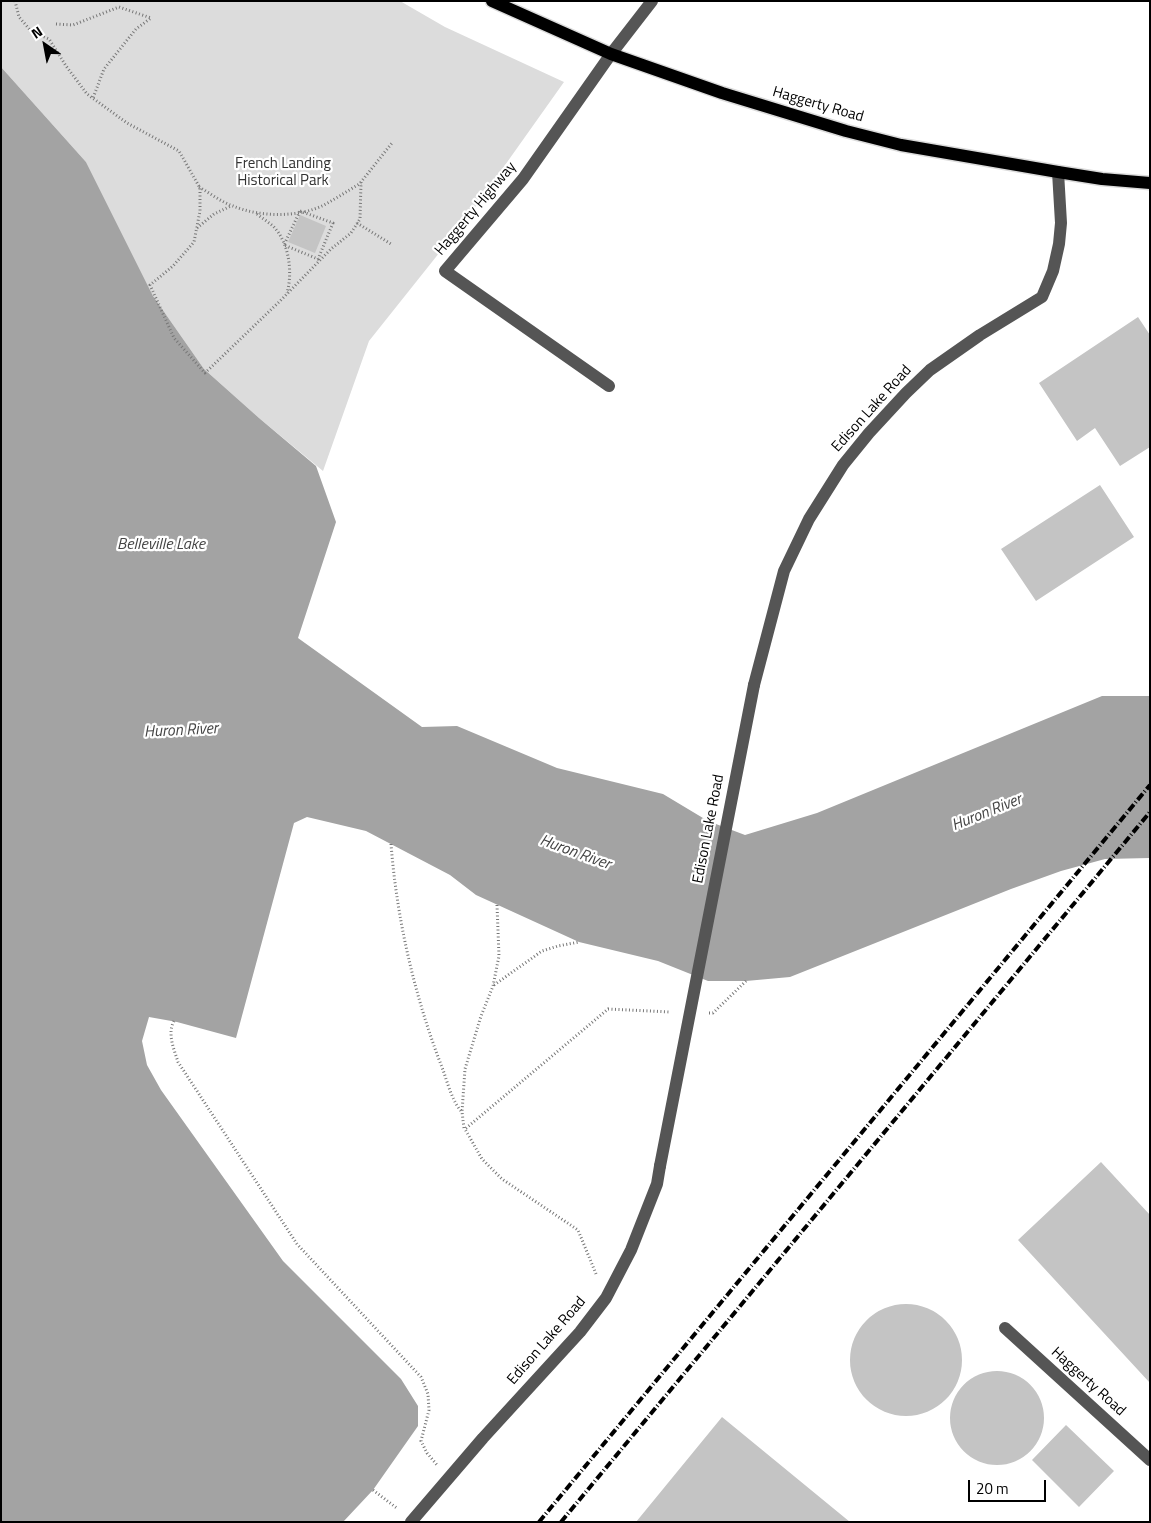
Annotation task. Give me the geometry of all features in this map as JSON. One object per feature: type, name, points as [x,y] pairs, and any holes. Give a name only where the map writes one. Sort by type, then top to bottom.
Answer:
[{"type":"main road","name":"Haggerty Road","points":[[493,1],[611,54],[722,93],[846,131],[901,145],[1058,172],[1102,179],[1150,182]]},
{"type":"street","points":[[611,54],[652,1]]},
{"type":"street","name":"Haggerty Highway","points":[[609,386],[446,271],[524,179],[611,54]]},
{"type":"street","name":"Edison Lake Road","points":[[412,1521],[483,1438],[580,1332],[606,1298],[631,1250],[657,1184],[754,686],[784,571],[809,519],[843,466],[869,433],[900,400],[930,370],[980,335],[1042,297],[1053,271],[1059,244],[1061,223],[1058,172]]},
{"type":"street","name":"Haggerty Road","points":[[1005,1328],[1150,1460]]},
{"type":"path","points":[[15,1],[19,17],[31,31],[49,39],[87,94],[127,123],[179,151],[199,187],[200,211],[194,242],[173,266],[150,285],[174,338],[205,373],[331,249],[351,233],[360,218],[361,182]]},
{"type":"path","points":[[56,24],[73,25],[119,7],[151,18],[136,29],[104,69],[93,98]]},
{"type":"path","points":[[199,187],[231,206],[256,214],[300,212],[323,205],[361,182],[392,143]]},
{"type":"path","points":[[196,228],[214,214],[231,206]]},
{"type":"path","points":[[284,245],[318,259],[333,223],[300,212]]},
{"type":"path","points":[[284,245],[300,212]]},
{"type":"path","points":[[256,214],[274,227],[290,261],[289,285],[286,295]]},
{"type":"path","points":[[357,223],[391,244]]},
{"type":"path","points":[[391,844],[394,887],[402,935],[432,1041],[452,1094],[462,1112]]},
{"type":"path","points":[[497,904],[499,956],[493,986],[481,1016],[465,1069],[462,1112],[465,1129],[482,1158],[502,1179],[578,1230],[606,1298]]},
{"type":"path","points":[[493,986],[542,951],[579,942]]},
{"type":"path","points":[[703,1012],[713,1013],[746,981]]},
{"type":"path","points":[[465,1129],[608,1009],[674,1012]]},
{"type":"path","points":[[174,1021],[171,1028],[172,1041],[178,1062],[297,1244],[421,1377],[428,1394],[429,1410],[421,1441],[427,1453],[449,1478]]},
{"type":"path","points":[[373,1490],[412,1521]]},
{"type":"green space","name":"French Landing Historical Park","points":[[1,1],[400,1],[445,27],[564,82],[471,213],[369,341],[323,471],[204,369],[153,296],[86,162],[1,67]]},
{"type":"water","name":"Belleville Lake","points":[[1,67],[86,162],[153,296],[204,369],[316,466],[336,522],[298,638],[422,727],[457,726],[557,768],[663,794],[708,821],[745,835],[817,813],[1102,696],[1150,696],[1150,858],[1105,859],[1061,871],[790,977],[746,981],[708,981],[658,961],[579,942],[476,895],[450,875],[366,831],[307,817],[294,823],[236,1038],[177,1022],[149,1017],[142,1041],[147,1065],[161,1090],[283,1261],[401,1379],[418,1406],[418,1426],[373,1490],[343,1522],[1,1522]]},
{"type":"building","points":[[300,215],[326,226],[315,253],[288,242]]},
{"type":"building","points":[[1138,317],[1150,335],[1150,447],[1120,466],[1095,428],[1077,441],[1039,383]]},
{"type":"building","points":[[1100,485],[1134,537],[1036,601],[1001,549]]},
{"type":"building","points":[[1101,1162],[1150,1215],[1150,1383],[1018,1240]]},
{"type":"building","points":[[906,1304],[928,1308],[946,1320],[958,1338],[962,1360],[958,1382],[946,1400],[928,1412],[906,1416],[884,1412],[866,1400],[854,1382],[850,1360],[854,1338],[866,1320],[884,1308]]},
{"type":"building","points":[[997,1371],[1015,1374],[1030,1385],[1041,1400],[1044,1418],[1041,1436],[1030,1451],[1015,1462],[997,1465],[979,1462],[964,1451],[953,1436],[950,1418],[953,1400],[964,1385],[979,1374]]},
{"type":"building","points":[[722,1417],[850,1522],[636,1522]]},
{"type":"building","points":[[1066,1425],[1114,1471],[1079,1507],[1032,1460]]},
{"type":"railway","points":[[539,1522],[1150,785]]},
{"type":"railway","points":[[561,1522],[1150,812]]},
{"type":"water label","name":"Huron River","points":[[181,731]]},
{"type":"water label","name":"Huron River","points":[[987,813]]},
{"type":"water label","name":"Huron River","points":[[575,853]]}]
